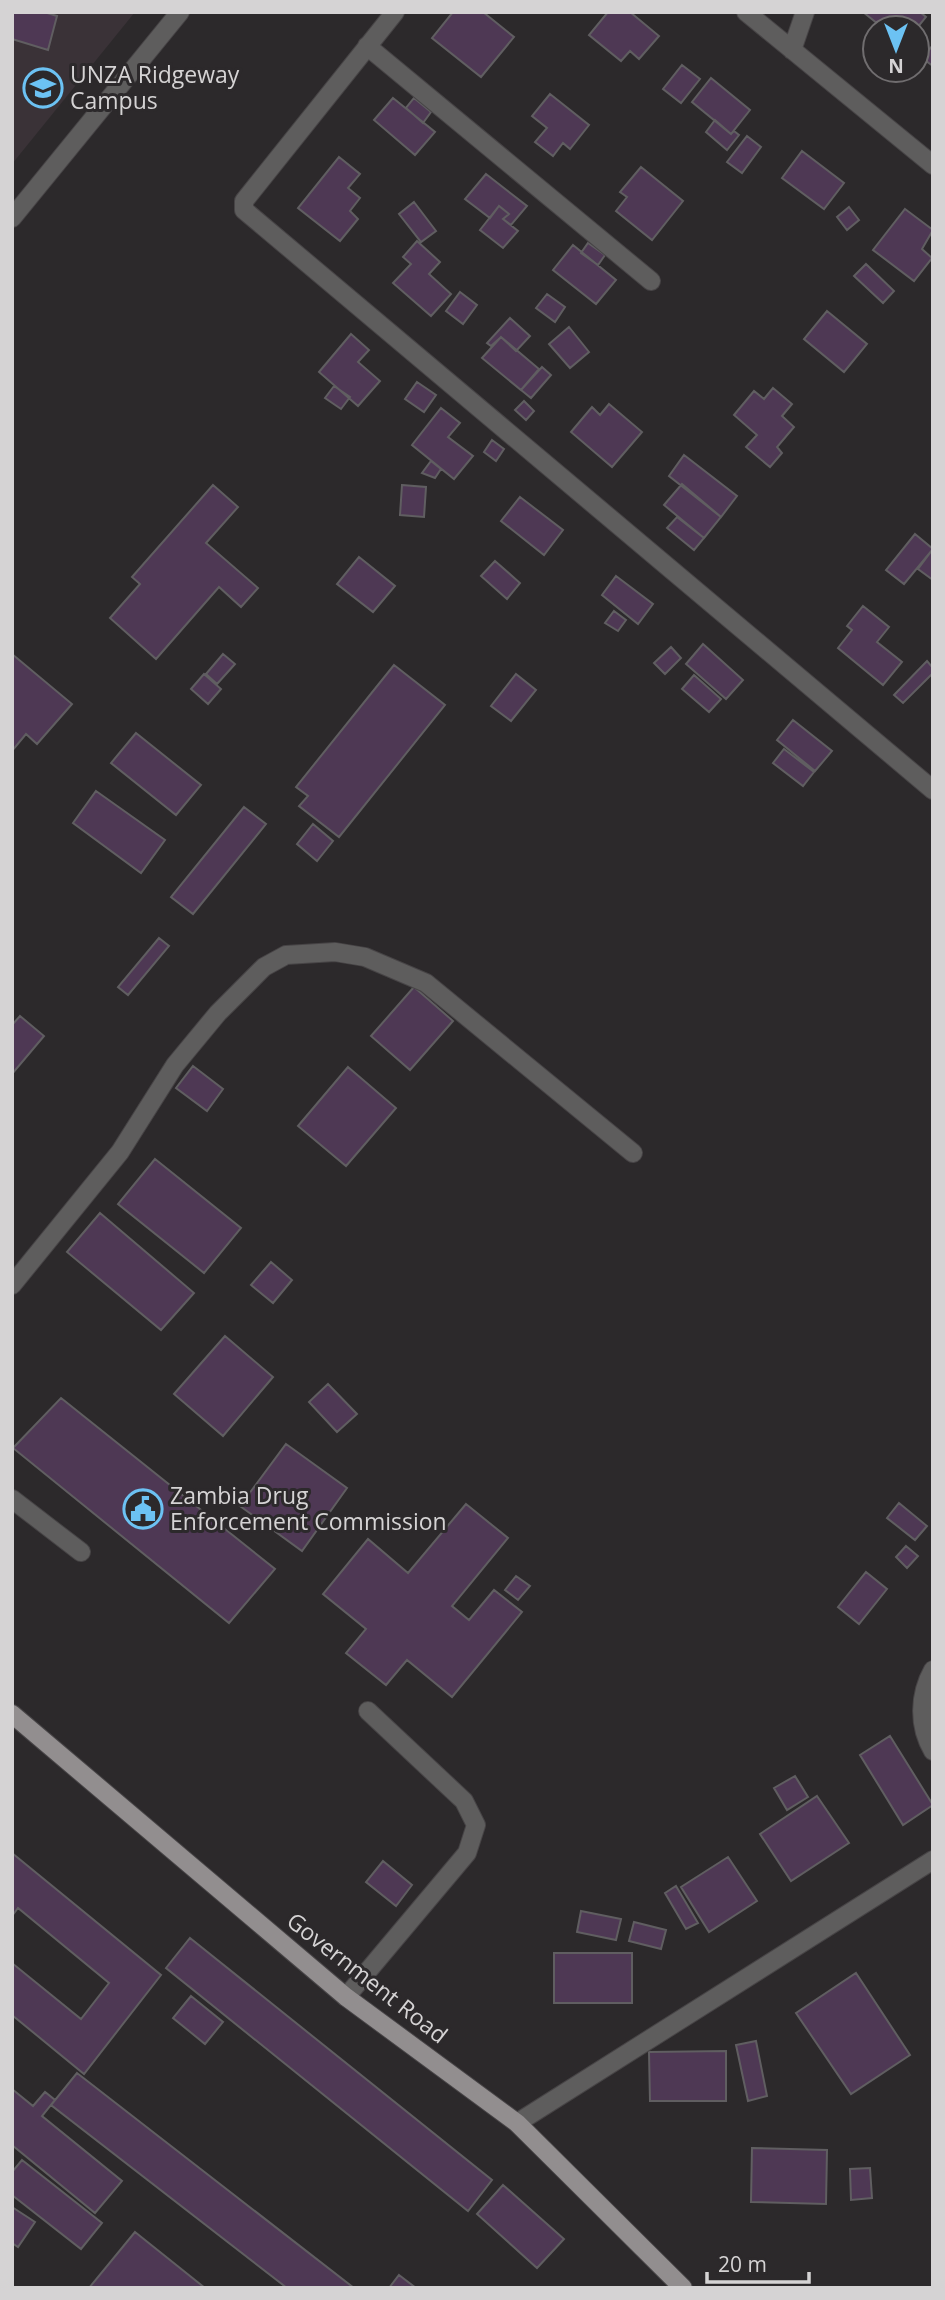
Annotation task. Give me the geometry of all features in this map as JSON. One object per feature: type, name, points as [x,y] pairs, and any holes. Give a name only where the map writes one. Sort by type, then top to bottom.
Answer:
[{"type":"main road","name":"Government Road","points":[[12,1714],[346,1997],[517,2123],[683,2288]]},
{"type":"street","points":[[12,218],[180,12]]},
{"type":"street","points":[[395,12],[244,201],[244,210],[933,790]]},
{"type":"street","points":[[746,12],[933,165]]},
{"type":"street","points":[[792,50],[805,12]]},
{"type":"street","points":[[367,46],[651,281]]},
{"type":"street","points":[[12,1285],[120,1152],[184,1055],[264,967],[286,955],[318,951],[351,954],[391,966],[426,983],[634,1153]]},
{"type":"street","points":[[12,1499],[81,1552]]},
{"type":"street","points":[[933,1670],[922,1703],[923,1726],[933,1751]]},
{"type":"street","points":[[346,1997],[467,1853],[476,1825],[464,1801],[368,1711]]},
{"type":"street","points":[[517,2123],[933,1860]]},
{"type":"shaded area","name":"UNZA Ridgeway Campus","points":[[12,12],[135,12],[12,164]]},
{"type":"building","points":[[12,12],[44,12],[57,16],[48,50],[12,39]]},
{"type":"building","points":[[453,12],[483,12],[514,37],[481,77],[432,38]]},
{"type":"building","points":[[608,12],[630,12],[659,36],[639,59],[630,51],[621,61],[589,35]]},
{"type":"building","points":[[863,12],[922,14],[866,14]]},
{"type":"building","points":[[933,45],[933,66],[931,65]]},
{"type":"building","points":[[682,65],[700,79],[681,103],[663,89]]},
{"type":"building","points":[[711,78],[750,110],[731,134],[692,102]]},
{"type":"building","points":[[550,94],[589,125],[570,149],[563,143],[553,156],[535,142],[547,128],[532,116]]},
{"type":"building","points":[[393,98],[435,132],[415,155],[374,120]]},
{"type":"building","points":[[414,98],[431,112],[423,123],[406,108]]},
{"type":"building","points":[[715,120],[731,134],[734,131],[739,135],[727,150],[706,132]]},
{"type":"building","points":[[747,136],[761,147],[742,173],[727,162]]},
{"type":"building","points":[[802,151],[844,183],[824,209],[782,178]]},
{"type":"building","points":[[339,157],[360,174],[348,188],[360,198],[350,211],[358,219],[340,241],[298,208]]},
{"type":"building","points":[[641,167],[683,201],[652,240],[616,211],[627,197],[620,192]]},
{"type":"building","points":[[486,174],[527,206],[511,225],[503,219],[509,214],[499,206],[490,218],[465,199]]},
{"type":"building","points":[[414,202],[436,231],[421,242],[399,214]]},
{"type":"building","points":[[499,206],[509,214],[503,219],[518,231],[503,248],[480,230]]},
{"type":"building","points":[[849,207],[859,220],[847,230],[837,217]]},
{"type":"building","points":[[905,209],[933,230],[922,249],[932,258],[914,281],[873,250]]},
{"type":"building","points":[[417,241],[440,262],[429,274],[451,294],[431,316],[393,283],[411,264],[403,257]]},
{"type":"building","points":[[588,243],[605,255],[598,265],[581,253]]},
{"type":"building","points":[[573,245],[616,280],[596,304],[553,270]]},
{"type":"building","points":[[866,264],[894,291],[883,303],[854,276]]},
{"type":"building","points":[[460,292],[477,305],[463,324],[446,311]]},
{"type":"building","points":[[547,294],[565,307],[555,322],[536,308]]},
{"type":"building","points":[[827,311],[867,344],[844,372],[804,339]]},
{"type":"building","points":[[510,318],[530,336],[516,351],[501,337],[491,346],[487,343]]},
{"type":"building","points":[[569,327],[589,352],[570,368],[549,344]]},
{"type":"building","points":[[351,334],[369,350],[358,362],[380,381],[358,406],[319,372]]},
{"type":"building","points":[[501,337],[539,369],[521,390],[482,358]]},
{"type":"building","points":[[542,367],[551,375],[531,398],[521,390]]},
{"type":"building","points":[[417,382],[436,395],[424,412],[405,399]]},
{"type":"building","points":[[334,386],[350,397],[341,409],[325,398]]},
{"type":"building","points":[[773,388],[792,404],[782,416],[794,427],[777,447],[782,453],[770,467],[746,447],[757,435],[734,415],[754,391],[764,399]]},
{"type":"building","points":[[524,401],[534,411],[526,420],[515,410]]},
{"type":"building","points":[[609,404],[642,432],[612,467],[571,432],[592,407],[600,415]]},
{"type":"building","points":[[441,408],[460,423],[448,437],[473,456],[454,479],[412,445]]},
{"type":"building","points":[[492,440],[504,449],[496,461],[484,452]]},
{"type":"building","points":[[684,455],[737,496],[721,517],[669,476]]},
{"type":"building","points":[[431,461],[441,469],[435,478],[422,473]]},
{"type":"building","points":[[682,484],[721,517],[704,538],[664,505]]},
{"type":"building","points":[[213,485],[238,507],[206,543],[258,588],[241,607],[219,587],[156,659],[110,618],[140,584],[132,577]]},
{"type":"building","points":[[402,485],[426,487],[424,517],[400,515]]},
{"type":"building","points":[[520,497],[563,530],[544,555],[501,521]]},
{"type":"building","points":[[677,517],[704,538],[694,550],[667,528]]},
{"type":"building","points":[[915,534],[933,549],[904,584],[886,570]]},
{"type":"building","points":[[933,549],[933,580],[918,569]]},
{"type":"building","points":[[359,557],[395,586],[373,612],[337,584]]},
{"type":"building","points":[[495,561],[520,583],[507,599],[481,576]]},
{"type":"building","points":[[616,576],[653,604],[638,624],[602,595]]},
{"type":"building","points":[[863,606],[889,627],[877,642],[902,662],[883,685],[838,648],[852,630],[847,626]]},
{"type":"building","points":[[614,611],[626,620],[618,631],[605,623]]},
{"type":"building","points":[[703,644],[743,680],[726,699],[686,664]]},
{"type":"building","points":[[671,647],[681,658],[665,674],[654,663]]},
{"type":"building","points":[[12,654],[72,704],[37,744],[26,734],[12,751]]},
{"type":"building","points":[[223,654],[235,664],[217,684],[206,674]]},
{"type":"building","points":[[927,661],[933,668],[933,673],[903,703],[894,695]]},
{"type":"building","points":[[394,665],[445,705],[339,837],[299,806],[308,796],[296,787]]},
{"type":"building","points":[[204,674],[221,689],[208,704],[191,689]]},
{"type":"building","points":[[516,674],[536,690],[511,721],[491,706]]},
{"type":"building","points":[[694,675],[721,699],[709,712],[682,689]]},
{"type":"building","points":[[793,720],[832,751],[815,771],[777,740]]},
{"type":"building","points":[[136,733],[201,785],[176,815],[111,763]]},
{"type":"building","points":[[784,749],[814,772],[803,786],[773,763]]},
{"type":"building","points":[[96,791],[165,840],[141,873],[73,823]]},
{"type":"building","points":[[244,807],[266,824],[193,914],[171,897]]},
{"type":"building","points":[[313,824],[333,841],[317,861],[297,844]]},
{"type":"building","points":[[159,938],[169,946],[128,995],[118,987]]},
{"type":"building","points":[[414,987],[453,1021],[410,1070],[371,1036]]},
{"type":"building","points":[[20,1016],[44,1036],[12,1074],[12,1025]]},
{"type":"building","points":[[193,1066],[223,1089],[207,1111],[176,1088]]},
{"type":"building","points":[[348,1067],[396,1108],[346,1166],[298,1126]]},
{"type":"building","points":[[155,1159],[241,1228],[204,1273],[118,1204]]},
{"type":"building","points":[[100,1213],[194,1293],[161,1330],[67,1252]]},
{"type":"building","points":[[271,1262],[292,1280],[273,1303],[251,1285]]},
{"type":"building","points":[[225,1336],[273,1377],[223,1436],[174,1394]]},
{"type":"building","points":[[328,1384],[357,1414],[337,1432],[309,1402]]},
{"type":"building","name":"Zambia Drug Enforcement Commission","points":[[61,1398],[275,1569],[229,1623],[13,1448]]},
{"type":"building","points":[[286,1444],[347,1488],[302,1551],[240,1506]]},
{"type":"building","points":[[899,1503],[927,1526],[915,1540],[887,1518]]},
{"type":"building","points":[[466,1504],[508,1538],[452,1606],[469,1620],[494,1590],[522,1612],[452,1697],[407,1660],[386,1685],[346,1653],[366,1629],[323,1594],[368,1539],[408,1573]]},
{"type":"building","points":[[906,1546],[918,1556],[907,1568],[896,1557]]},
{"type":"building","points":[[866,1572],[887,1589],[859,1624],[838,1607]]},
{"type":"building","points":[[516,1576],[530,1586],[518,1600],[505,1590]]},
{"type":"building","points":[[890,1736],[933,1805],[903,1825],[860,1755]]},
{"type":"building","points":[[795,1776],[808,1797],[787,1810],[774,1788]]},
{"type":"building","points":[[817,1796],[849,1843],[791,1881],[760,1834]]},
{"type":"building","points":[[12,1853],[161,1975],[84,2074],[12,2015],[12,1963],[81,2019],[109,1983],[18,1908],[12,1916]]},
{"type":"building","points":[[728,1857],[757,1901],[709,1932],[681,1887]]},
{"type":"building","points":[[383,1861],[412,1885],[396,1906],[366,1882]]},
{"type":"building","points":[[676,1886],[698,1923],[686,1929],[665,1893]]},
{"type":"building","points":[[581,1911],[621,1919],[616,1940],[577,1932]]},
{"type":"building","points":[[634,1922],[666,1930],[661,1949],[629,1941]]},
{"type":"building","points":[[190,1938],[492,2180],[468,2211],[166,1968]]},
{"type":"building","points":[[554,1953],[632,1953],[632,2003],[554,2003]]},
{"type":"building","points":[[856,1973],[910,2055],[851,2094],[796,2013]]},
{"type":"building","points":[[191,1996],[223,2022],[205,2044],[173,2018]]},
{"type":"building","points":[[756,2041],[767,2096],[748,2101],[736,2045]]},
{"type":"building","points":[[726,2051],[726,2101],[650,2101],[649,2052]]},
{"type":"building","points":[[77,2073],[354,2288],[287,2288],[51,2105]]},
{"type":"building","points":[[12,2089],[33,2106],[45,2092],[55,2100],[42,2116],[122,2181],[95,2213],[12,2145]]},
{"type":"building","points":[[752,2148],[827,2150],[826,2204],[751,2202]]},
{"type":"building","points":[[22,2160],[102,2223],[81,2249],[12,2195],[12,2172]]},
{"type":"building","points":[[870,2168],[872,2198],[851,2200],[850,2169]]},
{"type":"building","points":[[503,2185],[564,2239],[537,2268],[477,2214]]},
{"type":"building","points":[[12,2207],[35,2222],[18,2247],[12,2243]]},
{"type":"building","points":[[135,2232],[205,2288],[89,2288]]},
{"type":"building","points":[[399,2275],[416,2288],[389,2288]]},
{"type":"place","name":"UNZA Ridgeway Campus","points":[[43,88]]},
{"type":"place","name":"Zambia Drug Enforcement Commission","points":[[143,1509]]}]
